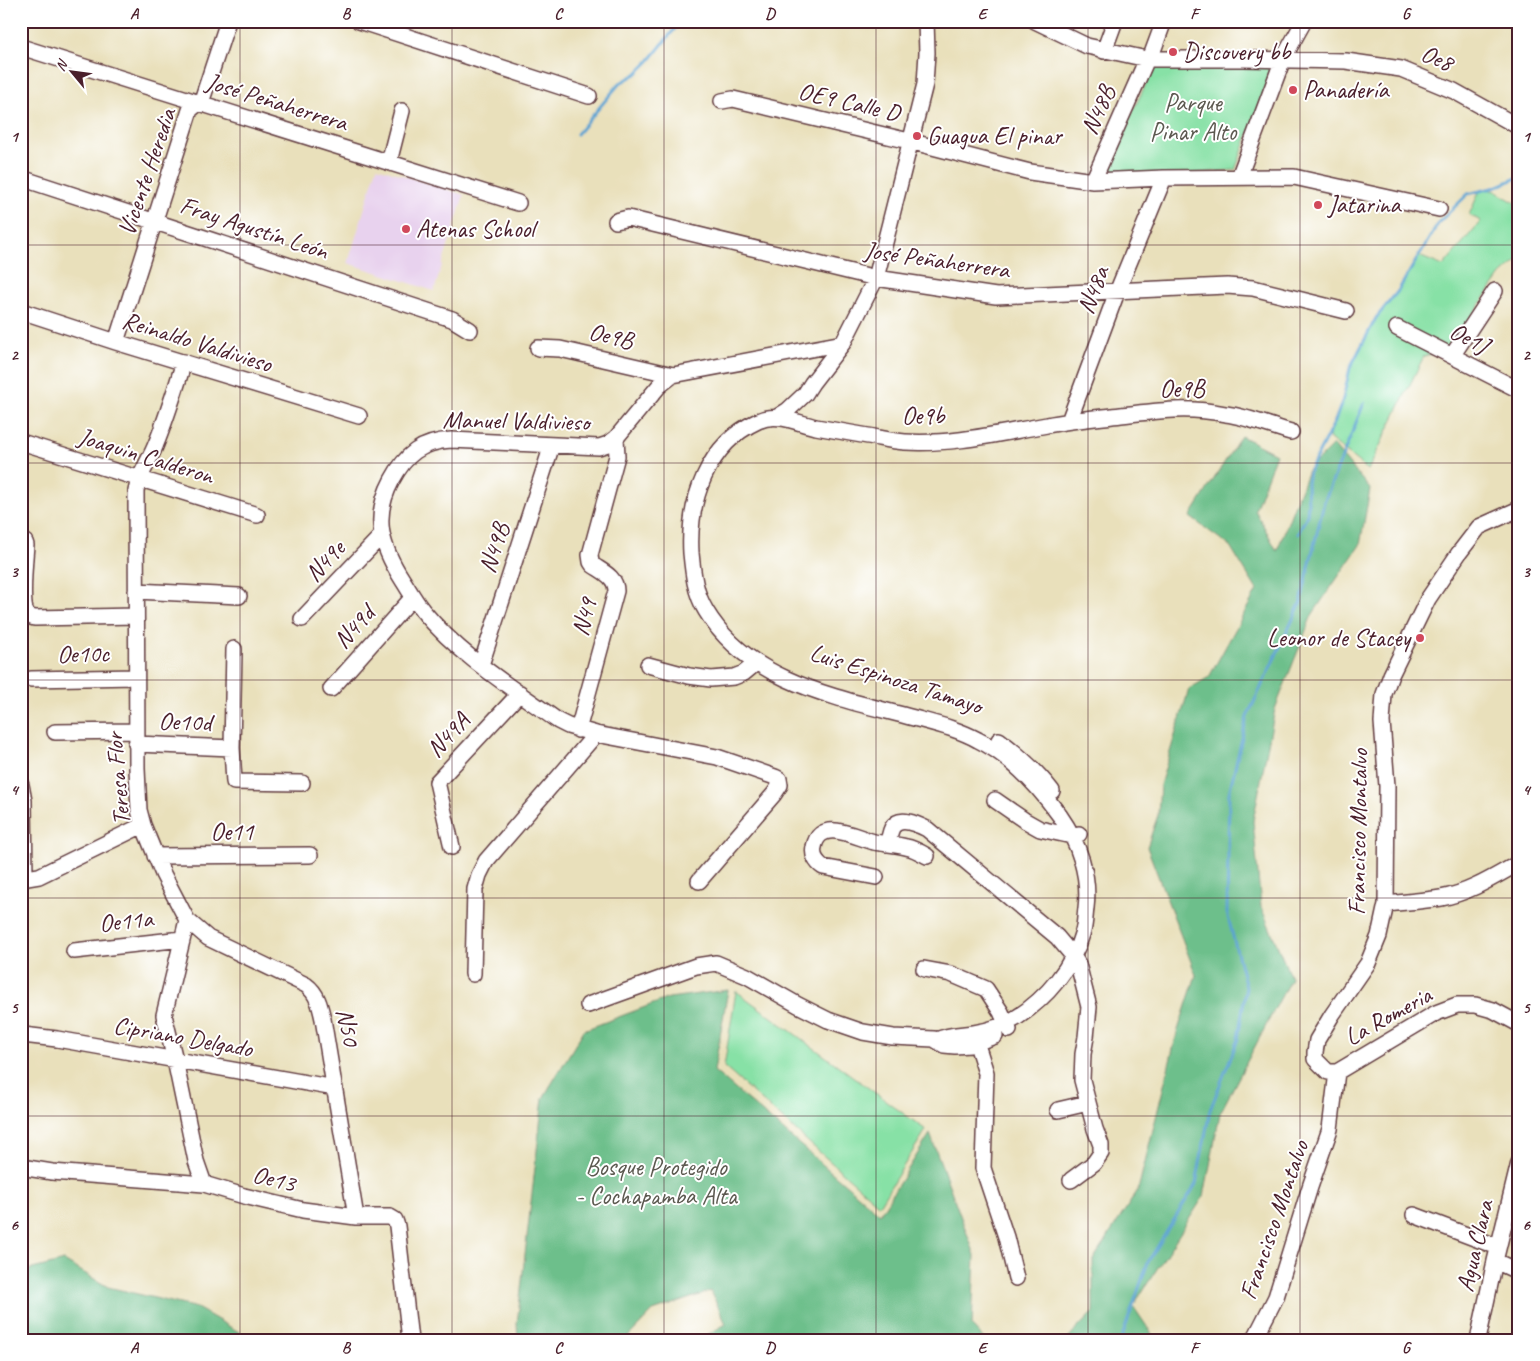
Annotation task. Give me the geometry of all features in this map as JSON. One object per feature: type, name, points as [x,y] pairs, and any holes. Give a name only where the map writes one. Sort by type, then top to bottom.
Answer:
[{"type":"street","name":"Vicente Heredia","points":[[116,342],[190,110],[196,105],[201,104],[228,21]]},
{"type":"street","points":[[359,21],[589,96]]},
{"type":"street","points":[[777,417],[788,410],[805,394],[843,342],[876,278],[909,140],[925,84],[926,21]]},
{"type":"street","name":"Oe8","points":[[1035,21],[1087,46],[1148,59],[1346,61],[1401,69],[1454,91],[1519,126]]},
{"type":"street","points":[[1104,51],[1115,21]]},
{"type":"street","name":"N48B","points":[[1093,181],[1164,21]]},
{"type":"street","points":[[1239,177],[1283,60],[1304,21]]},
{"type":"street","name":"José Peñaherrera","points":[[21,47],[518,203]]},
{"type":"street","name":"OE9 Calle D","points":[[722,101],[733,99],[909,140],[1030,172],[1093,181],[1282,176],[1302,178],[1438,209]]},
{"type":"street","points":[[389,162],[402,110]]},
{"type":"street","name":"Fray Agustín León","points":[[21,178],[155,220],[452,319],[470,330]]},
{"type":"street","name":"N48a","points":[[1069,421],[1117,292],[1164,178]]},
{"type":"street","name":"José Peñaherrera","points":[[616,221],[628,218],[876,278],[996,296],[1226,286],[1253,288],[1346,311]]},
{"type":"street","points":[[1452,356],[1495,291]]},
{"type":"street","name":"Reinaldo Valdivieso","points":[[21,310],[116,342],[359,416]]},
{"type":"street","name":"Oe1J","points":[[1397,328],[1519,390]]},
{"type":"street","points":[[673,375],[843,342]]},
{"type":"street","name":"Oe9B","points":[[538,348],[560,349],[673,375]]},
{"type":"street","name":"Teresa Flor","points":[[184,362],[156,443],[149,461],[139,478],[136,490],[136,738],[138,788],[143,824],[155,856],[187,920]]},
{"type":"street","name":"Manuel Valdivieso","points":[[673,375],[659,386],[616,438],[608,444],[599,447],[451,440],[431,442],[425,445],[407,458],[391,482],[381,511],[380,524],[382,535],[395,568],[422,610],[439,628],[481,665],[558,721],[578,730],[717,758],[775,776],[779,779],[780,785],[774,794],[699,881]]},
{"type":"street","name":"Oe9B","points":[[1069,421],[1177,410],[1230,414],[1291,432]]},
{"type":"street","name":"Oe9b","points":[[777,417],[811,426],[903,442],[946,442],[1069,421]]},
{"type":"street","name":"Luis Espinoza Tamayo","points":[[777,417],[762,419],[739,432],[725,444],[705,472],[697,492],[691,530],[692,573],[700,600],[711,619],[731,643],[756,663],[784,678],[812,689],[888,706]]},
{"type":"street","name":"N49","points":[[578,730],[616,591],[612,580],[593,565],[590,555],[617,456],[616,438]]},
{"type":"street","name":"Joaquin Calderon","points":[[21,442],[256,515]]},
{"type":"street","name":"N49B","points":[[481,665],[552,445]]},
{"type":"street","name":"Francisco Montalvo","points":[[1254,1340],[1276,1297],[1330,1129],[1337,1072],[1328,1072],[1315,1059],[1314,1052],[1317,1040],[1368,963],[1379,936],[1386,904],[1387,786],[1382,722],[1384,694],[1391,675],[1428,599],[1459,553],[1479,527],[1519,509]]},
{"type":"street","name":"N49e","points":[[302,619],[382,535]]},
{"type":"street","points":[[21,540],[26,545],[24,602],[26,613],[30,617],[136,616]]},
{"type":"street","name":"Luis Espinoza Tamayo","points":[[588,1005],[696,966],[716,963],[747,976],[821,1016],[856,1029],[894,1038],[937,1040],[947,1036],[976,1038],[991,1030],[1007,1027],[1045,996],[1075,960],[1083,930],[1087,892],[1076,835],[1043,795],[1004,755],[964,733],[804,676],[778,664],[753,648],[724,621],[711,600],[701,574],[692,565]]},
{"type":"street","points":[[136,591],[238,596]]},
{"type":"street","name":"N49d","points":[[331,689],[413,597]]},
{"type":"street","points":[[234,649],[232,748],[234,782],[302,783]]},
{"type":"street","points":[[648,665],[689,676],[711,679],[739,675],[756,663]]},
{"type":"street","name":"Oe10c","points":[[31,678],[136,677]]},
{"type":"street","name":"N49A","points":[[452,847],[437,782],[520,693]]},
{"type":"street","name":"Oe10d","points":[[55,732],[232,748]]},
{"type":"street","points":[[473,974],[475,889],[481,870],[486,861],[596,734]]},
{"type":"street","points":[[21,785],[23,879],[39,876],[143,824]]},
{"type":"street","points":[[995,800],[1040,829],[1076,835]]},
{"type":"street","points":[[886,844],[893,827],[898,823],[910,822],[926,829],[1057,937],[1075,960],[1090,1007],[1083,1054],[1082,1080],[1101,1144],[1101,1153],[1094,1163],[1071,1180]]},
{"type":"street","points":[[876,877],[823,867],[815,858],[813,850],[819,836],[832,831],[846,832],[873,842],[904,846],[927,856]]},
{"type":"street","name":"Oe11","points":[[155,856],[310,855]]},
{"type":"street","points":[[1386,904],[1442,898],[1465,891],[1519,863]]},
{"type":"street","points":[[187,920],[164,1015],[196,1161],[204,1184]]},
{"type":"street","name":"N50","points":[[187,920],[208,938],[306,985],[312,990],[319,1002],[356,1217]]},
{"type":"street","name":"Oe11a","points":[[74,951],[182,939]]},
{"type":"street","points":[[924,969],[951,974],[986,990],[1001,1012],[1007,1027]]},
{"type":"street","name":"La Romeria","points":[[1337,1072],[1436,1013],[1456,1005],[1475,1005],[1493,1010],[1519,1024]]},
{"type":"street","name":"Cipriano Delgado","points":[[23,1035],[57,1039],[335,1088]]},
{"type":"street","points":[[976,1038],[986,1073],[982,1168],[1006,1237],[1016,1278]]},
{"type":"street","points":[[1058,1110],[1088,1103]]},
{"type":"street","name":"Agua Clara","points":[[1478,1340],[1496,1254],[1519,1163]]},
{"type":"street","name":"Oe13","points":[[21,1167],[52,1172],[204,1184],[303,1210],[356,1217],[390,1217],[397,1222],[410,1340]]},
{"type":"street","points":[[1414,1215],[1496,1254],[1519,1272]]},
{"type":"shaded area","name":"Atenas School","points":[[377,167],[464,195],[434,291],[348,263]]},
{"type":"green space","name":"Parque Pinar Alto","points":[[1157,61],[1276,63],[1235,170],[1099,181]]},
{"type":"green space","points":[[1480,190],[1495,191],[1519,205],[1519,259],[1501,275],[1448,349],[1424,356],[1368,470],[1329,438],[1343,399],[1350,368],[1376,318],[1398,291],[1419,256],[1443,266],[1481,221],[1469,215]]},
{"type":"green space","points":[[1241,436],[1276,454],[1255,510],[1277,551],[1308,470],[1333,445],[1370,489],[1360,545],[1312,615],[1275,709],[1253,821],[1261,907],[1291,978],[1220,1113],[1204,1196],[1133,1306],[1156,1340],[1066,1340],[1093,1312],[1093,1260],[1138,1190],[1177,1033],[1196,975],[1147,847],[1158,815],[1160,785],[1189,689],[1209,677],[1257,590],[1230,546],[1190,517]]},
{"type":"green space","name":"Bosque Protegido - Cochapamba Alta","points":[[728,990],[714,1071],[880,1214],[930,1134],[975,1255],[972,1326],[985,1340],[698,1340],[726,1324],[711,1291],[653,1311],[625,1340],[518,1340],[517,1324],[543,1098],[584,1030],[669,998]]},
{"type":"green space","points":[[736,991],[926,1130],[879,1205],[724,1067]]},
{"type":"green space","points":[[64,1261],[108,1287],[197,1308],[253,1340],[21,1340],[21,1272]]},
{"type":"waterway","points":[[577,134],[620,83],[636,74],[649,61],[681,21]]},
{"type":"waterway","points":[[1298,534],[1307,515],[1309,472],[1335,421],[1343,399],[1350,368],[1376,318],[1398,291],[1439,222],[1468,194],[1496,187],[1519,177]]},
{"type":"waterway","points":[[1121,1340],[1148,1262],[1196,1184],[1210,1110],[1238,1039],[1246,987],[1227,913],[1229,793],[1247,717],[1301,602],[1324,502],[1364,403]]},
{"type":"place","name":"Discovery bb","points":[[1173,52]]},
{"type":"place","name":"Panadería","points":[[1293,90]]},
{"type":"place","name":"Guagua El pinar","points":[[917,136]]},
{"type":"place","name":"Jatarina","points":[[1318,205]]},
{"type":"place","name":"Atenas School","points":[[406,229]]},
{"type":"place","name":"Leonor de Stacey","points":[[1420,638]]}]
